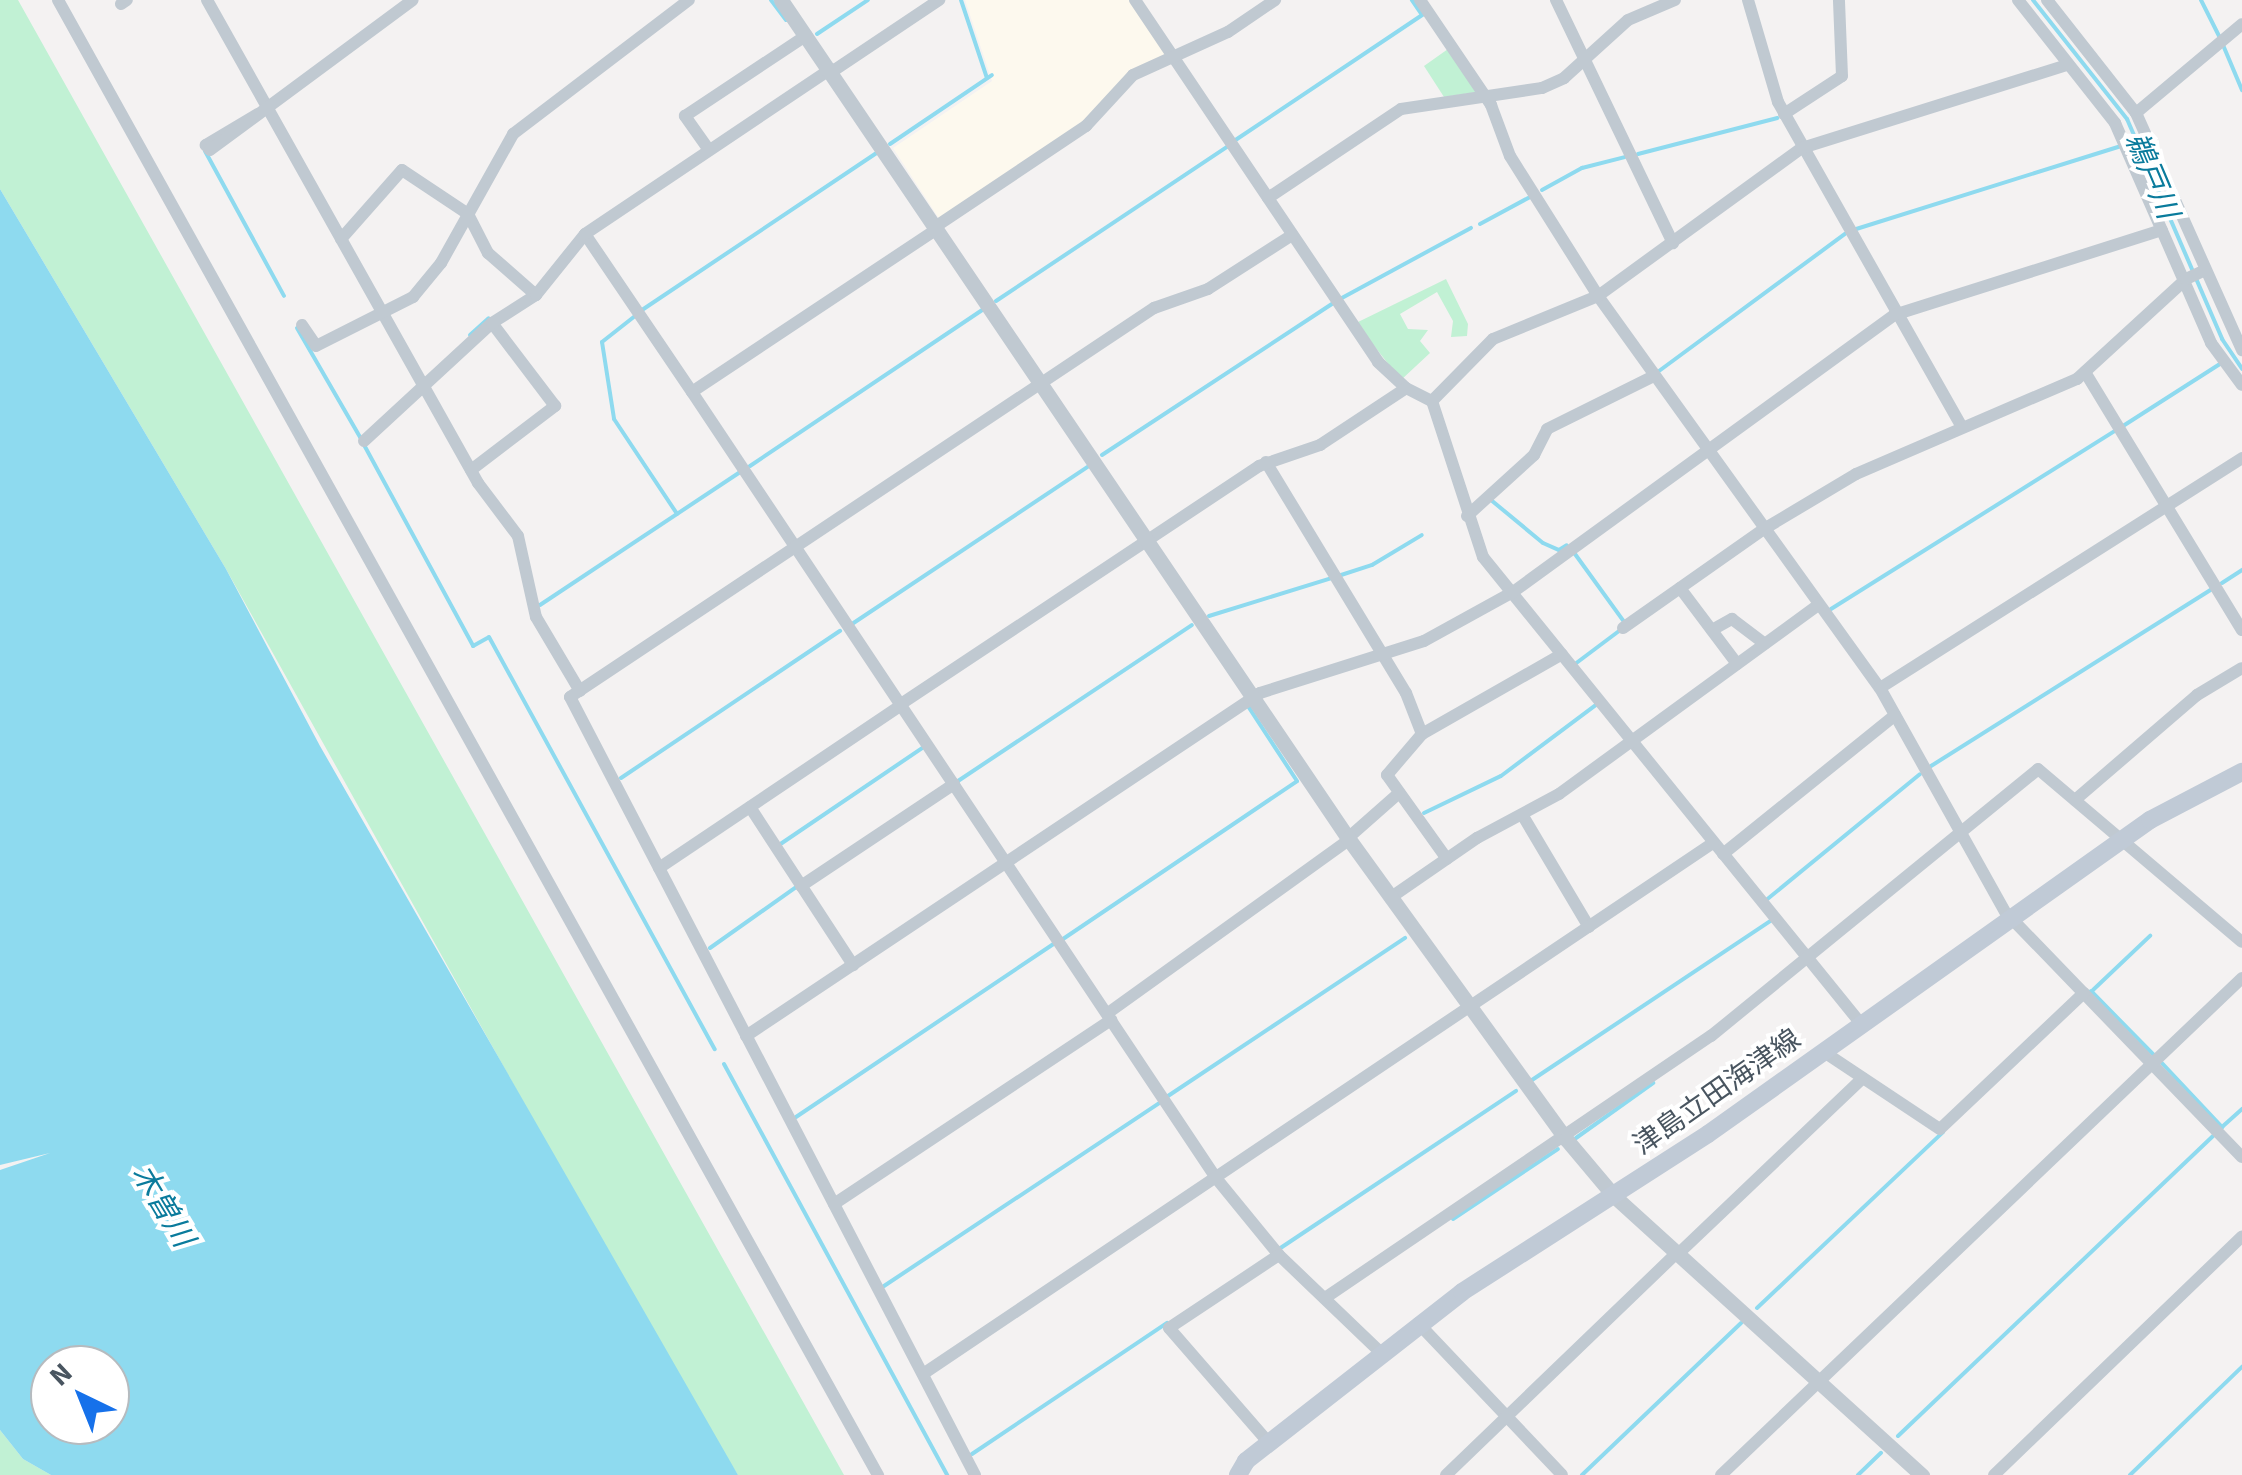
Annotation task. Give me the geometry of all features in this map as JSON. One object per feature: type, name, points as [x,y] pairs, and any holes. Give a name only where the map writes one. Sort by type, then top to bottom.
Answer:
[{"type":"main road","name":"津島立田海津線","points":[[1238,1475],[1268,1444],[1418,1323],[1614,1196],[2178,803],[2242,772]]},
{"type":"street","points":[[58,0],[878,1475]]},
{"type":"street","points":[[207,0],[263,109],[384,314],[421,387],[471,470],[518,536],[536,618],[580,691]]},
{"type":"street","points":[[263,109],[402,0]]},
{"type":"street","points":[[208,148],[254,110],[263,109],[414,0]]},
{"type":"street","points":[[302,324],[316,346],[384,314],[426,282],[523,124],[689,0]]},
{"type":"street","points":[[781,0],[1349,839],[1566,1140],[1614,1196],[1922,1475]]},
{"type":"street","points":[[364,441],[492,323],[536,295],[585,234],[939,0]]},
{"type":"street","points":[[1136,0],[1378,362],[1406,388],[1432,401],[1483,557],[1862,1025]]},
{"type":"street","points":[[692,392],[1086,126],[1133,75],[1228,32],[1275,0]]},
{"type":"street","points":[[1556,0],[1587,56],[1673,242]]},
{"type":"street","points":[[1268,198],[1400,109],[1542,88],[1628,20],[1676,0]]},
{"type":"street","points":[[1748,0],[1784,114],[1894,315],[1961,426]]},
{"type":"street","points":[[1784,114],[1842,76],[1839,0]]},
{"type":"street","points":[[2018,0],[2115,123],[2212,344],[2242,385]]},
{"type":"street","points":[[2046,0],[2136,113],[2242,350]]},
{"type":"street","points":[[1424,1],[1484,94],[1510,156],[1598,296],[1880,688],[2011,920],[2242,1157]]},
{"type":"street","points":[[2136,113],[2242,24]]},
{"type":"street","points":[[709,150],[686,116],[807,35]]},
{"type":"street","points":[[1432,401],[1493,338],[1598,296],[1802,148],[2067,65]]},
{"type":"street","points":[[341,239],[402,170],[468,214],[488,253],[536,295]]},
{"type":"street","points":[[746,1036],[1254,698],[1424,641],[1513,592],[1894,315],[2162,230]]},
{"type":"street","points":[[585,234],[1216,1178],[1279,1254],[1380,1352]]},
{"type":"street","points":[[975,1475],[570,698],[1154,308],[1208,289],[1292,235]]},
{"type":"street","points":[[1624,628],[1764,529],[1856,474],[2085,372],[2185,279],[2204,270]]},
{"type":"street","points":[[471,470],[555,406],[492,323]]},
{"type":"street","points":[[2085,372],[2242,630]]},
{"type":"street","points":[[1467,516],[1534,456],[1548,428],[1654,376]]},
{"type":"street","points":[[659,868],[1147,538],[1266,462],[1320,445],[1406,388]]},
{"type":"street","points":[[1880,688],[2242,458]]},
{"type":"street","points":[[1266,462],[1383,654],[1422,734]]},
{"type":"street","points":[[1680,588],[1737,664]]},
{"type":"street","points":[[1390,898],[1447,859],[1523,816],[1818,604]]},
{"type":"street","points":[[1712,630],[1732,619],[1765,644]]},
{"type":"street","points":[[1447,859],[1388,775],[1422,734],[1562,654]]},
{"type":"street","points":[[2075,800],[2197,695],[2242,668]]},
{"type":"street","points":[[922,1374],[1588,927],[1718,848],[1895,715]]},
{"type":"street","points":[[1325,1298],[1566,1140],[1806,959],[2038,769],[2242,942]]},
{"type":"street","points":[[802,886],[954,784]]},
{"type":"street","points":[[834,1204],[1109,1016],[1349,839],[1399,794]]},
{"type":"street","points":[[750,807],[853,965]]},
{"type":"street","points":[[1523,816],[1588,927]]},
{"type":"street","points":[[1720,1475],[2242,978]]},
{"type":"street","points":[[1824,1052],[1940,1129],[2084,993]]},
{"type":"street","points":[[1446,1475],[1862,1078]]},
{"type":"street","points":[[1994,1475],[2242,1236]]},
{"type":"street","points":[[1268,1444],[1169,1328],[1279,1254]]},
{"type":"street","points":[[1418,1323],[1562,1475]]},
{"type":"shaded area","points":[[965,0],[1131,0],[1167,55],[1101,109],[940,220],[893,148],[992,81]]},
{"type":"green space","points":[[0,0],[18,0],[844,1475],[738,1475],[689,1399],[226,569],[0,189]]},
{"type":"green space","points":[[1448,49],[1477,92],[1444,97],[1424,66]]},
{"type":"green space","points":[[1446,279],[1468,324],[1467,336],[1451,337],[1453,321],[1437,292],[1400,314],[1408,329],[1428,330],[1420,341],[1430,353],[1401,380],[1356,323]]},
{"type":"green space","points":[[0,1430],[23,1459],[51,1475],[0,1475]]},
{"type":"water","name":"木曽川","points":[[0,189],[226,569],[320,746],[738,1475],[51,1475],[23,1459],[0,1430],[0,1170],[50,1153],[0,1165]]},
{"type":"waterway","points":[[771,0],[786,20]]},
{"type":"waterway","points":[[817,34],[868,0]]},
{"type":"waterway","points":[[961,0],[987,78]]},
{"type":"waterway","points":[[1234,141],[1422,15],[1412,0]]},
{"type":"waterway","name":"鵜戸川","points":[[2033,0],[2127,119],[2222,339],[2242,369]]},
{"type":"waterway","points":[[2201,0],[2219,36]]},
{"type":"waterway","points":[[2223,45],[2242,90]]},
{"type":"waterway","points":[[890,144],[992,75]]},
{"type":"waterway","points":[[1638,154],[1777,118]]},
{"type":"waterway","points":[[996,301],[1228,146]]},
{"type":"waterway","points":[[1853,230],[2121,146]]},
{"type":"waterway","points":[[205,151],[284,296]]},
{"type":"waterway","points":[[642,310],[878,152]]},
{"type":"waterway","points":[[1542,190],[1582,168],[1625,157]]},
{"type":"waterway","points":[[1480,224],[1530,197]]},
{"type":"waterway","points":[[1340,299],[1471,228]]},
{"type":"waterway","points":[[1659,371],[1845,234]]},
{"type":"waterway","points":[[1102,455],[1332,304]]},
{"type":"waterway","points":[[750,466],[984,309]]},
{"type":"waterway","points":[[635,316],[602,342],[614,419],[677,514]]},
{"type":"waterway","points":[[470,335],[489,318]]},
{"type":"waterway","points":[[297,328],[361,439]]},
{"type":"waterway","points":[[2123,426],[2220,364]]},
{"type":"waterway","points":[[1831,609],[2116,430]]},
{"type":"waterway","points":[[363,443],[473,646],[489,637],[715,1049]]},
{"type":"waterway","points":[[852,624],[1089,466]]},
{"type":"waterway","points":[[540,605],[739,473]]},
{"type":"waterway","points":[[1491,500],[1543,543],[1559,550],[1567,545]]},
{"type":"waterway","points":[[1338,576],[1372,565],[1422,535]]},
{"type":"waterway","points":[[1575,554],[1625,623]]},
{"type":"waterway","points":[[2222,583],[2242,570]]},
{"type":"waterway","points":[[1209,616],[1332,578]]},
{"type":"waterway","points":[[1931,766],[2214,588]]},
{"type":"waterway","points":[[958,781],[1192,625]]},
{"type":"waterway","points":[[621,778],[840,631]]},
{"type":"waterway","points":[[1575,664],[1619,631]]},
{"type":"waterway","points":[[1424,813],[1501,776],[1596,705]]},
{"type":"waterway","points":[[1063,939],[1297,781],[1248,706]]},
{"type":"waterway","points":[[779,845],[924,747]]},
{"type":"waterway","points":[[1765,901],[1920,774]]},
{"type":"waterway","points":[[710,948],[796,887]]},
{"type":"waterway","points":[[1532,1080],[1772,920]]},
{"type":"waterway","points":[[2093,990],[2150,936]]},
{"type":"waterway","points":[[1168,1096],[1405,938]]},
{"type":"waterway","points":[[796,1117],[1055,943]]},
{"type":"waterway","points":[[2091,991],[2154,1055]]},
{"type":"waterway","points":[[2160,1061],[2222,1127],[2242,1109]]},
{"type":"waterway","points":[[724,1064],[947,1475]]},
{"type":"waterway","points":[[1576,1138],[1653,1083]]},
{"type":"waterway","points":[[1279,1249],[1516,1091]]},
{"type":"waterway","points":[[884,1286],[1162,1101]]},
{"type":"waterway","points":[[1757,1308],[1943,1132]]},
{"type":"waterway","points":[[1898,1436],[2213,1136]]},
{"type":"waterway","points":[[1453,1219],[1558,1149]]},
{"type":"waterway","points":[[972,1454],[1167,1323]]},
{"type":"waterway","points":[[1582,1475],[1741,1323]]},
{"type":"waterway","points":[[2130,1475],[2242,1367]]},
{"type":"waterway","points":[[1858,1475],[1881,1453]]}]
